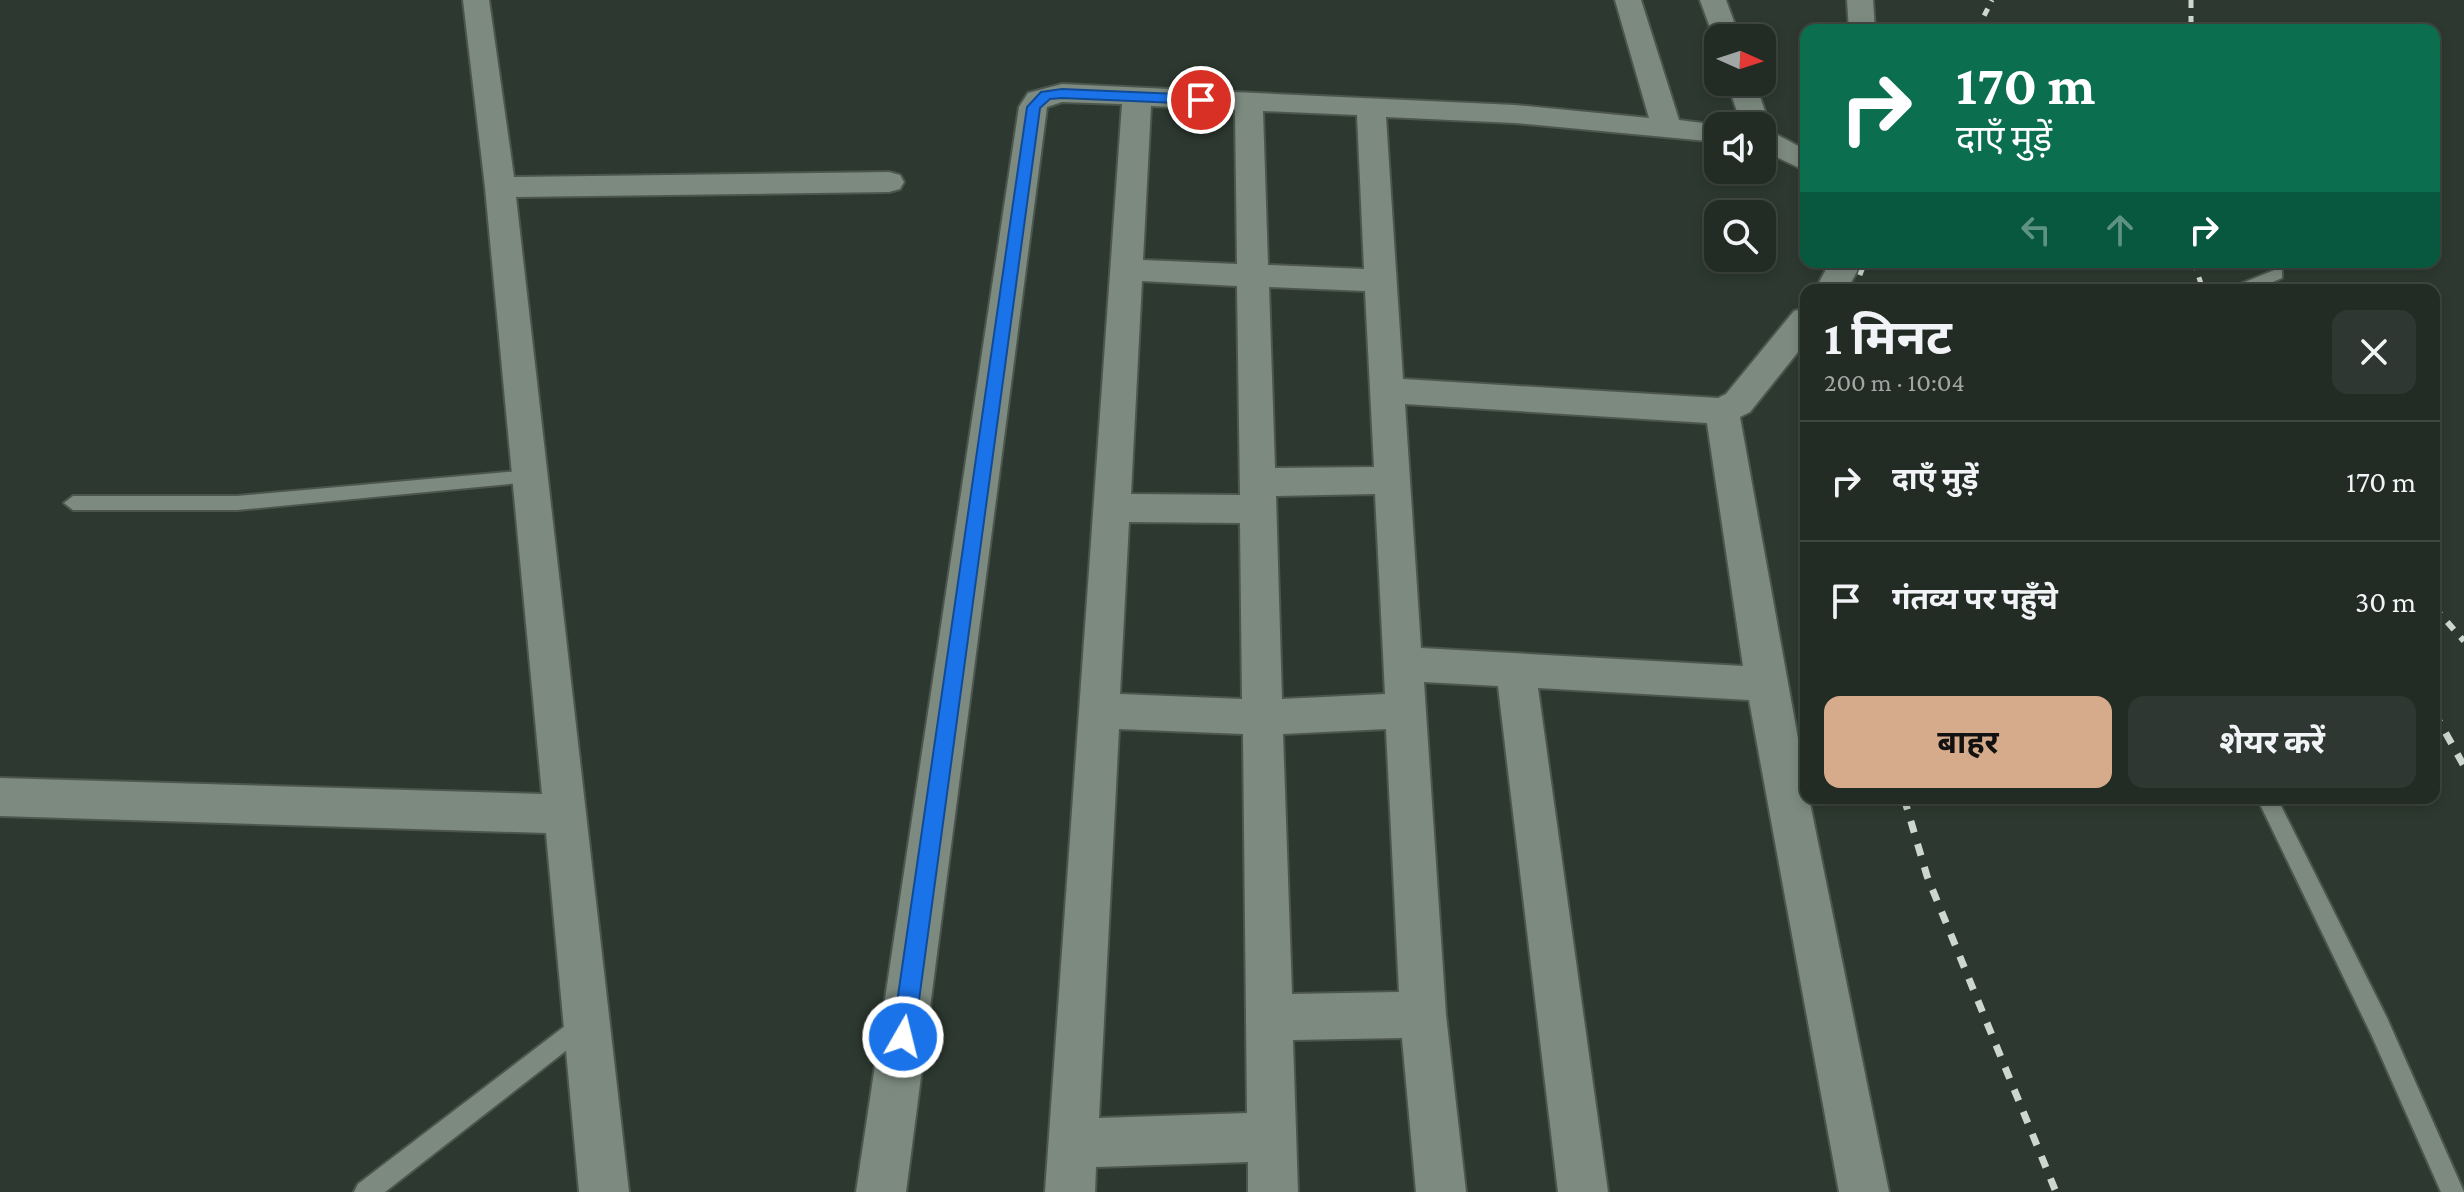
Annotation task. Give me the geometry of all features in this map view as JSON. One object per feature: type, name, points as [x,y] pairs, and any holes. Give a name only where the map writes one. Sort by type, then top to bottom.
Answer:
[{"type":"street","points":[[476,0],[500,187],[604,1192]]},
{"type":"street","points":[[1628,0],[1667,128]]},
{"type":"street","points":[[1713,0],[1721,24]]},
{"type":"street","points":[[1860,0],[1862,24]]},
{"type":"street","points":[[881,1192],[1033,107],[1046,95],[1062,93],[1515,114],[1704,132]]},
{"type":"street","points":[[1070,1192],[1137,97]]},
{"type":"street","points":[[1249,102],[1273,1192]]},
{"type":"street","points":[[1371,109],[1423,1015],[1441,1192]]},
{"type":"street","points":[[1776,146],[1800,159]]},
{"type":"street","points":[[500,187],[889,182]]},
{"type":"street","points":[[1126,270],[1381,281]]},
{"type":"street","points":[[1387,390],[1722,411],[1738,403],[1800,326]]},
{"type":"street","points":[[1722,411],[1766,684],[1864,1192]]},
{"type":"street","points":[[1112,508],[1258,496],[1392,480]]},
{"type":"street","points":[[1403,664],[1766,684]]},
{"type":"street","points":[[1516,670],[1583,1192]]},
{"type":"street","points":[[1099,711],[1263,717],[1406,711]]},
{"type":"street","points":[[0,797],[565,814]]},
{"type":"street","points":[[1269,1017],[1423,1015]]},
{"type":"street","points":[[1073,1143],[1272,1137]]},
{"type":"lane","points":[[2254,284],[2277,274]]},
{"type":"lane","points":[[73,503],[237,503],[530,476]]},
{"type":"lane","points":[[2270,804],[2379,1026],[2453,1192]]},
{"type":"lane","points":[[366,1192],[586,1020]]},
{"type":"railway","points":[[1980,24],[1992,0]]},
{"type":"railway","points":[[2191,0],[2191,24]]},
{"type":"railway","points":[[1856,284],[1863,268]]},
{"type":"railway","points":[[2196,268],[2201,284]]},
{"type":"railway","points":[[2440,614],[2464,641]]},
{"type":"railway","points":[[2440,723],[2464,766]]},
{"type":"railway","points":[[1906,804],[1927,876],[2056,1192]]},
{"type":"route","points":[[903,1037],[1033,107],[1038,99],[1046,95],[1062,93],[1201,100]]}]
